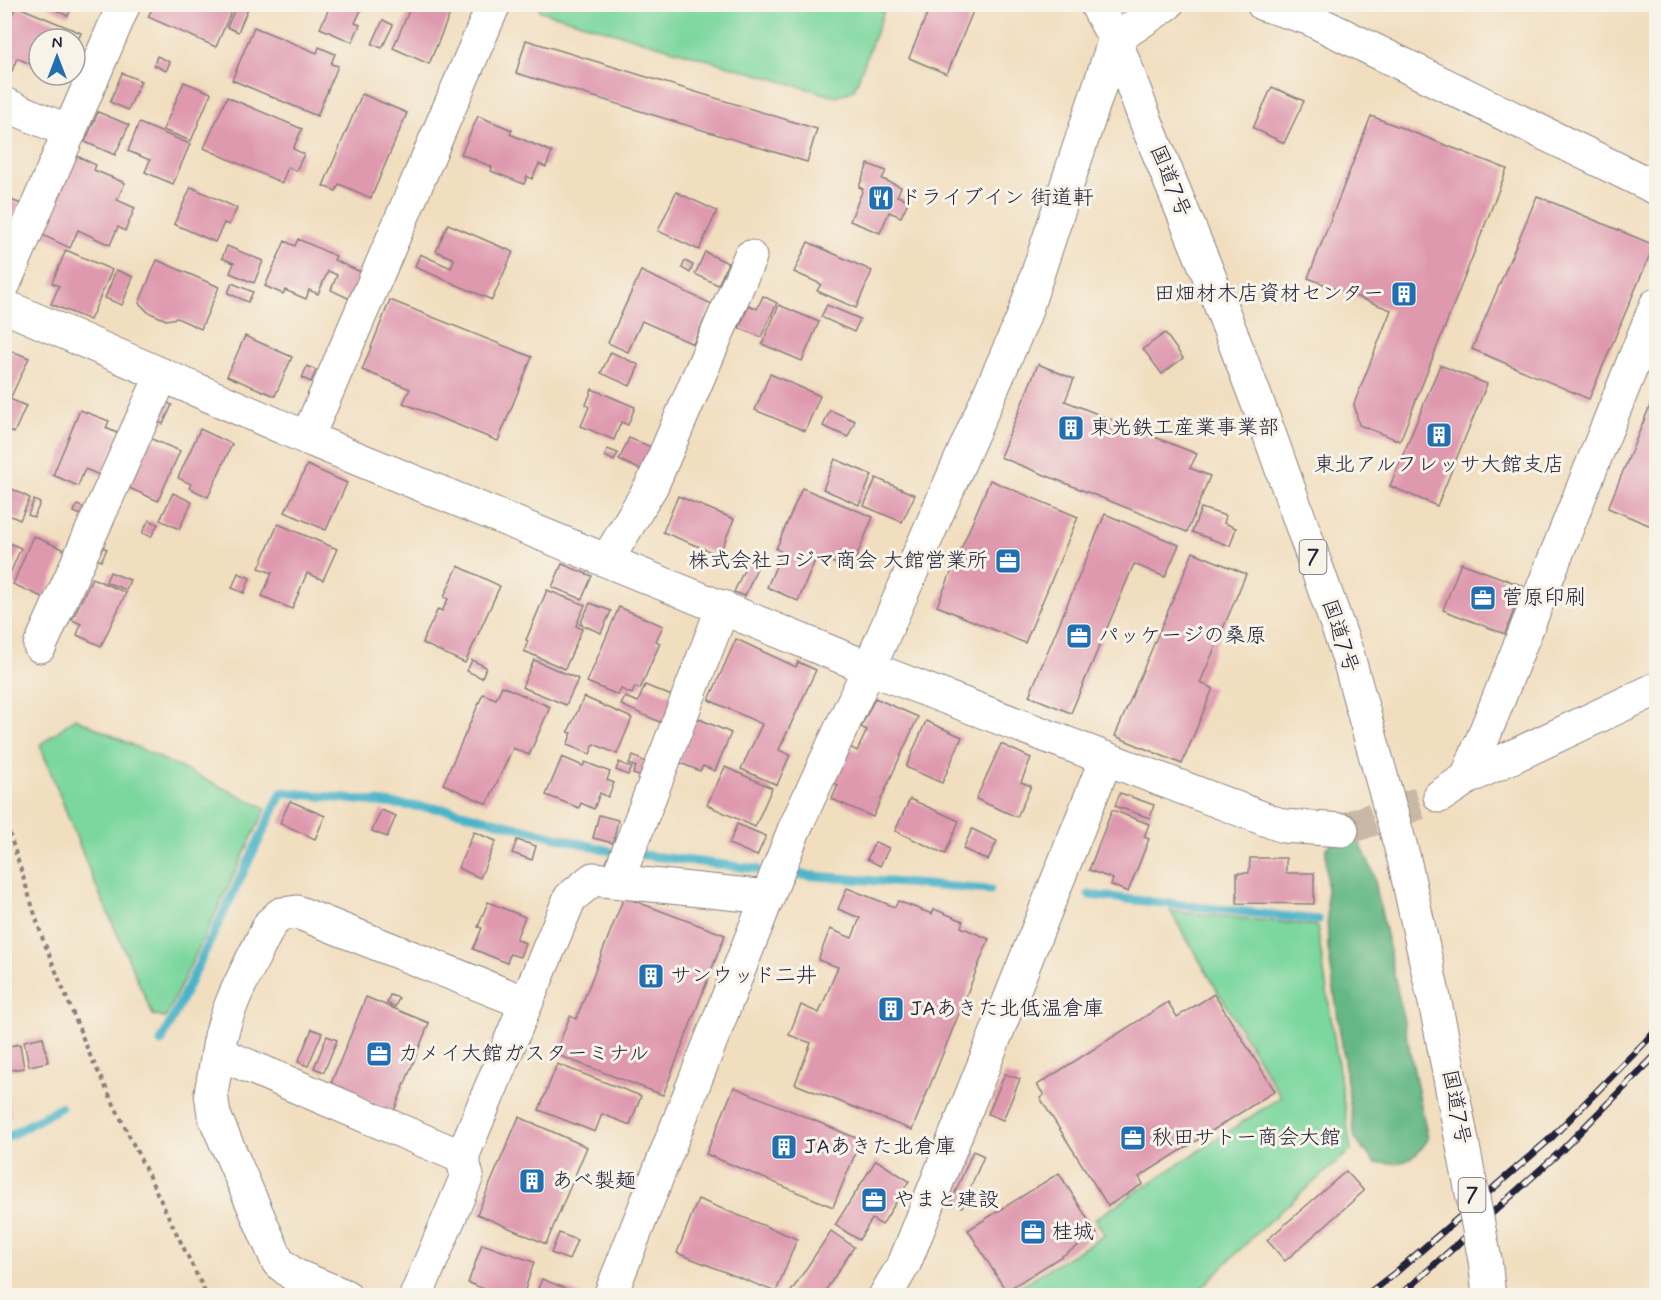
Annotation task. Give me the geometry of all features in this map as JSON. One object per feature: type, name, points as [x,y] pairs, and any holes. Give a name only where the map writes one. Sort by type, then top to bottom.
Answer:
[{"type":"main road","points":[[4,284],[124,4]]},
{"type":"main road","points":[[307,438],[494,4]]},
{"type":"main road","name":"国道7号","points":[[1096,4],[1115,39],[1269,433],[1348,656],[1404,859],[1442,1031],[1485,1260],[1489,1296]]},
{"type":"main road","points":[[610,1296],[794,830],[1023,318],[1115,39],[1167,4]]},
{"type":"main road","points":[[1263,4],[1302,11],[1656,188]]},
{"type":"main road","points":[[4,104],[70,132]]},
{"type":"main road","points":[[607,560],[652,485],[750,257]]},
{"type":"main road","points":[[1467,778],[1656,305]]},
{"type":"main road","points":[[4,306],[307,438],[868,668],[1283,826],[1342,830]]},
{"type":"main road","points":[[40,646],[162,375]]},
{"type":"main road","points":[[617,881],[723,608]]},
{"type":"main road","points":[[1440,796],[1467,778],[1656,689]]},
{"type":"main road","points":[[885,1296],[905,1262],[1106,759]]},
{"type":"main road","points":[[416,1296],[467,1176],[462,1157],[570,898],[593,879],[768,897]]},
{"type":"main road","points":[[345,1296],[294,1275],[278,1262],[214,1115],[211,1092],[220,1035],[270,924],[281,914],[297,912],[526,1004]]},
{"type":"main road","points":[[218,1053],[462,1157]]},
{"type":"path","points":[[4,816],[42,937],[89,1053],[207,1296]]},
{"type":"green space","points":[[862,4],[884,11],[854,90],[836,97],[540,11],[538,5]]},
{"type":"green space","points":[[75,718],[266,808],[165,1018],[153,1015],[90,872],[40,745]]},
{"type":"green space","points":[[1358,839],[1373,872],[1428,1139],[1417,1154],[1400,1162],[1375,1163],[1355,1139],[1328,947],[1326,848],[1337,840]]},
{"type":"green space","points":[[1170,911],[1317,926],[1351,1150],[1269,1221],[1194,1295],[1005,1295],[1105,1235],[1095,1219],[1281,1097]]},
{"type":"building","points":[[43,4],[73,4],[68,16]]},
{"type":"building","points":[[237,4],[249,6],[238,32],[227,27]]},
{"type":"building","points":[[331,4],[355,4],[362,8],[355,23],[360,25],[352,42],[320,28]]},
{"type":"building","points":[[412,4],[454,4],[429,64],[393,48]]},
{"type":"building","points":[[931,4],[976,4],[947,74],[909,58]]},
{"type":"building","points":[[154,5],[234,5],[216,47],[148,17]]},
{"type":"building","points":[[16,6],[67,27],[27,27],[27,63],[17,58],[12,71],[4,68],[4,33]]},
{"type":"building","points":[[383,20],[393,25],[382,48],[372,44]]},
{"type":"building","points":[[254,27],[317,53],[319,47],[335,54],[331,64],[338,66],[317,116],[232,80]]},
{"type":"building","points":[[526,40],[817,129],[807,162],[516,73]]},
{"type":"building","points":[[157,56],[170,62],[166,71],[154,65]]},
{"type":"building","points":[[122,73],[141,81],[128,110],[110,102]]},
{"type":"building","points":[[184,82],[211,93],[191,141],[163,130]]},
{"type":"building","points":[[1272,87],[1304,101],[1284,143],[1253,128]]},
{"type":"building","points":[[362,94],[407,113],[371,198],[339,184],[336,191],[323,186]]},
{"type":"building","points":[[227,97],[302,129],[293,149],[304,154],[296,171],[288,167],[282,183],[204,148]]},
{"type":"building","points":[[98,112],[129,125],[115,155],[85,142]]},
{"type":"building","points":[[478,116],[512,130],[510,134],[552,152],[546,167],[539,164],[532,179],[527,176],[524,184],[491,171],[492,167],[461,154]]},
{"type":"building","name":"田畑材木店資材センター","points":[[1371,116],[1507,169],[1400,441],[1359,425],[1354,404],[1391,310],[1308,278]]},
{"type":"building","points":[[139,123],[190,144],[173,184],[145,172],[150,160],[128,151]]},
{"type":"building","points":[[75,155],[96,165],[94,170],[125,183],[117,200],[135,208],[125,231],[118,227],[110,245],[78,230],[70,248],[38,233]]},
{"type":"building","name":"ドライブイン 街道軒","points":[[868,164],[886,171],[882,179],[901,187],[897,196],[909,200],[901,217],[889,212],[880,233],[850,221],[863,189],[859,187]]},
{"type":"building","points":[[191,187],[237,208],[229,225],[224,223],[215,242],[174,224]]},
{"type":"building","points":[[676,192],[717,211],[699,250],[658,231]]},
{"type":"building","points":[[1537,196],[1654,245],[1589,399],[1472,349]]},
{"type":"building","points":[[4,197],[21,204],[4,240]]},
{"type":"building","points":[[448,224],[513,252],[492,300],[415,267],[420,254],[451,268],[454,259],[436,251]]},
{"type":"building","points":[[298,239],[336,256],[334,260],[365,274],[354,301],[331,290],[337,275],[328,271],[318,294],[309,290],[306,299],[285,290],[283,294],[265,286],[285,241],[295,246]]},
{"type":"building","points":[[808,242],[872,271],[856,308],[817,291],[821,284],[794,272]]},
{"type":"building","points":[[227,246],[263,261],[254,283],[230,273],[234,263],[222,258]]},
{"type":"building","points":[[66,250],[112,270],[90,320],[51,304],[59,286],[52,283]]},
{"type":"building","points":[[705,252],[728,263],[718,285],[695,274]]},
{"type":"building","points":[[157,260],[219,287],[201,329],[177,318],[166,320],[148,312],[139,303]]},
{"type":"building","points":[[685,261],[693,265],[690,273],[682,268]]},
{"type":"building","points":[[116,270],[133,277],[122,305],[105,298]]},
{"type":"building","points":[[641,271],[712,304],[693,344],[642,321],[628,352],[608,343]]},
{"type":"building","points":[[232,283],[253,292],[248,302],[228,293]]},
{"type":"building","points":[[763,296],[777,303],[761,337],[739,328],[749,305],[757,309]]},
{"type":"building","points":[[390,300],[532,357],[498,441],[403,403],[410,389],[362,370]]},
{"type":"building","points":[[779,305],[819,322],[802,361],[762,344]]},
{"type":"building","points":[[827,305],[860,319],[854,332],[821,317]]},
{"type":"building","points":[[1165,333],[1183,358],[1162,374],[1143,349]]},
{"type":"building","points":[[245,336],[292,357],[275,396],[227,376]]},
{"type":"building","points":[[4,348],[29,358],[10,399],[26,406],[14,433],[4,429]]},
{"type":"building","points":[[611,352],[639,365],[630,386],[601,373]]},
{"type":"building","name":"東光鉄工産業事業部","points":[[1038,364],[1074,379],[1065,401],[1197,454],[1190,468],[1210,476],[1187,532],[1000,457]]},
{"type":"building","name":"東北アルフレッサ大館支店","points":[[1440,365],[1487,384],[1437,506],[1390,486]]},
{"type":"building","points":[[307,366],[316,370],[311,382],[302,378]]},
{"type":"building","points":[[770,374],[820,396],[805,431],[755,410]]},
{"type":"building","points":[[592,389],[635,407],[628,425],[621,422],[614,440],[581,426],[589,407],[586,405]]},
{"type":"building","points":[[1656,391],[1656,528],[1608,508]]},
{"type":"building","points":[[159,399],[172,405],[163,424],[150,418]]},
{"type":"building","points":[[80,410],[109,421],[106,428],[119,434],[102,476],[85,469],[78,486],[53,475]]},
{"type":"building","points":[[830,410],[855,421],[848,437],[823,426]]},
{"type":"building","points":[[200,429],[232,444],[208,497],[189,488],[191,484],[178,478]]},
{"type":"building","points":[[147,437],[180,451],[158,501],[127,487]]},
{"type":"building","points":[[629,438],[654,448],[644,471],[619,460]]},
{"type":"building","points":[[607,449],[618,453],[614,461],[605,456]]},
{"type":"building","points":[[835,459],[872,475],[859,505],[823,489]]},
{"type":"building","points":[[307,465],[347,483],[326,530],[285,512]]},
{"type":"building","points":[[876,478],[915,495],[902,522],[864,506]]},
{"type":"building","name":"株式会社コジマ商会 大館営業所","points":[[990,480],[1078,517],[1025,643],[937,606]]},
{"type":"building","points":[[6,486],[30,498],[20,520],[4,513]]},
{"type":"building","points":[[802,488],[873,517],[851,570],[817,556],[798,601],[767,587],[782,552],[776,549]]},
{"type":"building","points":[[173,493],[192,502],[179,529],[160,520]]},
{"type":"building","points":[[678,496],[734,519],[719,555],[663,532]]},
{"type":"building","points":[[34,500],[40,503],[34,517],[28,515]]},
{"type":"building","points":[[77,505],[91,511],[88,518],[74,512]]},
{"type":"building","points":[[1201,508],[1226,516],[1224,523],[1236,528],[1230,546],[1192,532]]},
{"type":"building","name":"パッケージの桑原","points":[[1105,514],[1179,545],[1165,577],[1134,564],[1071,713],[1029,696]]},
{"type":"building","points":[[149,520],[158,524],[151,537],[142,533]]},
{"type":"building","points":[[278,524],[337,549],[323,580],[307,573],[292,609],[262,596],[272,573],[259,568]]},
{"type":"building","points":[[33,536],[65,550],[44,598],[13,584]]},
{"type":"building","points":[[4,541],[21,548],[6,583],[4,582]]},
{"type":"building","points":[[97,545],[107,549],[101,561],[91,557]]},
{"type":"building","points":[[1193,552],[1246,574],[1200,683],[1213,688],[1182,764],[1115,736]]},
{"type":"building","points":[[749,559],[759,563],[745,596],[734,592]]},
{"type":"building","name":"菅原印刷","points":[[1461,563],[1523,586],[1505,634],[1443,610]]},
{"type":"building","points":[[562,564],[592,576],[582,599],[552,587]]},
{"type":"building","points":[[458,566],[500,586],[465,663],[422,643],[438,609],[442,611],[448,599],[444,597]]},
{"type":"building","points":[[110,572],[130,580],[126,590],[106,582]]},
{"type":"building","points":[[238,573],[250,578],[244,593],[232,588]]},
{"type":"building","points":[[92,578],[126,593],[101,646],[77,635],[81,624],[72,620]]},
{"type":"building","points":[[547,590],[585,605],[576,626],[582,629],[565,669],[524,651],[528,641],[526,640]]},
{"type":"building","points":[[590,603],[611,611],[601,633],[580,624]]},
{"type":"building","points":[[619,607],[663,626],[656,641],[660,643],[640,689],[635,687],[632,694],[621,689],[618,695],[587,682]]},
{"type":"building","points":[[736,639],[796,667],[798,662],[816,670],[779,750],[790,755],[777,785],[741,769],[762,724],[709,700]]},
{"type":"building","points":[[472,660],[486,667],[482,678],[467,671]]},
{"type":"building","points":[[534,660],[578,679],[566,705],[522,687]]},
{"type":"building","points":[[645,685],[674,697],[662,723],[621,705],[625,697],[638,702]]},
{"type":"building","points":[[502,686],[550,707],[529,755],[513,748],[487,804],[443,784],[483,694],[496,699]]},
{"type":"building","points":[[584,697],[632,718],[617,754],[594,744],[590,754],[567,745],[572,733],[568,732]]},
{"type":"building","points":[[875,698],[918,717],[873,817],[832,799],[838,785],[834,783],[850,747],[857,751],[867,730],[861,727]]},
{"type":"building","points":[[697,718],[731,733],[715,771],[703,766],[700,771],[678,762]]},
{"type":"building","points":[[926,721],[962,737],[942,783],[906,767]]},
{"type":"building","points":[[1001,744],[1031,758],[1021,782],[1031,786],[1017,817],[976,799]]},
{"type":"building","points":[[633,756],[648,763],[642,777],[633,774],[636,767],[629,764]]},
{"type":"building","points":[[562,757],[583,766],[585,762],[610,772],[607,780],[614,783],[608,797],[600,793],[594,809],[581,803],[579,808],[546,795]]},
{"type":"building","points":[[619,762],[632,768],[628,775],[616,770]]},
{"type":"building","points":[[725,767],[772,788],[755,827],[707,805]]},
{"type":"building","points":[[1120,793],[1154,805],[1150,818],[1115,806]]},
{"type":"building","points":[[910,799],[959,821],[945,854],[895,831]]},
{"type":"building","points":[[290,801],[325,816],[315,839],[280,823]]},
{"type":"building","points":[[381,810],[396,816],[387,837],[372,831]]},
{"type":"building","points":[[1112,810],[1149,824],[1144,837],[1149,839],[1128,892],[1111,885],[1113,879],[1089,870]]},
{"type":"building","points":[[599,815],[618,820],[613,843],[593,838]]},
{"type":"building","points":[[737,824],[766,836],[757,856],[729,844]]},
{"type":"building","points":[[972,829],[997,841],[988,860],[963,849]]},
{"type":"building","points":[[474,832],[496,841],[480,878],[458,868]]},
{"type":"building","points":[[517,840],[536,846],[532,860],[512,853]]},
{"type":"building","points":[[875,842],[889,848],[880,866],[867,859]]},
{"type":"building","points":[[1250,858],[1286,858],[1286,873],[1314,873],[1314,904],[1237,903],[1237,873],[1249,873]]},
{"type":"building","name":"JAあきた北低温倉庫","points":[[847,888],[895,907],[898,901],[932,914],[934,909],[963,921],[961,927],[989,939],[912,1130],[795,1084],[811,1043],[789,1035],[801,1005],[819,1013],[838,967],[818,960],[830,929],[852,938],[860,918],[838,909]]},
{"type":"building","name":"サンウッド二井","points":[[624,897],[725,935],[663,1095],[555,1054],[570,1016],[576,1019]]},
{"type":"building","points":[[488,902],[525,917],[516,939],[525,943],[520,957],[510,954],[507,963],[473,949],[482,928],[478,927]]},
{"type":"building","name":"秋田サトー商会大館","points":[[1214,994],[1275,1091],[1139,1177],[1143,1184],[1108,1206],[1040,1098],[1044,1095],[1037,1085],[1168,1002],[1177,1017]]},
{"type":"building","points":[[390,995],[399,998],[395,1007],[387,1003]]},
{"type":"building","name":"カメイ大館ガスターミナル","points":[[366,997],[429,1023],[394,1111],[330,1086]]},
{"type":"building","points":[[312,1029],[322,1033],[308,1066],[298,1062]]},
{"type":"building","points":[[327,1036],[337,1040],[324,1072],[314,1068]]},
{"type":"building","points":[[43,1037],[48,1062],[29,1066],[24,1041]]},
{"type":"building","points":[[20,1044],[24,1068],[4,1071],[4,1047]]},
{"type":"building","points":[[557,1064],[641,1096],[630,1125],[602,1114],[595,1132],[539,1110]]},
{"type":"building","points":[[1005,1074],[1020,1079],[1003,1120],[988,1114]]},
{"type":"building","points":[[4,1077],[11,1116],[4,1117]]},
{"type":"building","name":"JAあきた北倉庫","points":[[734,1087],[861,1140],[833,1207],[706,1154]]},
{"type":"building","name":"あべ製麺","points":[[519,1117],[587,1147],[546,1244],[477,1214]]},
{"type":"building","points":[[973,1151],[984,1156],[962,1207],[951,1202]]},
{"type":"building","name":"やまと建設","points":[[876,1160],[909,1181],[882,1225],[872,1219],[859,1240],[835,1225]]},
{"type":"building","points":[[1346,1171],[1364,1191],[1285,1261],[1267,1240]]},
{"type":"building","name":"桂城","points":[[1059,1173],[1097,1234],[1006,1291],[968,1230]]},
{"type":"building","points":[[698,1199],[797,1239],[776,1292],[677,1253]]},
{"type":"building","points":[[831,1231],[854,1247],[822,1296],[788,1296]]},
{"type":"building","points":[[559,1233],[577,1240],[569,1260],[551,1253]]},
{"type":"building","points":[[482,1244],[534,1262],[523,1296],[505,1296],[468,1283]]},
{"type":"building","points":[[542,1279],[582,1295],[582,1296],[535,1296]]},
{"type":"waterway","points":[[161,1042],[282,792],[451,810],[610,851]]},
{"type":"waterway","points":[[643,855],[757,869]]},
{"type":"waterway","points":[[790,874],[990,890]]},
{"type":"waterway","points":[[1089,895],[1318,920]]},
{"type":"waterway","points":[[4,1139],[61,1107]]},
{"type":"tunnel","points":[[1342,830],[1440,796]]},
{"type":"railway","points":[[1365,1296],[1395,1273],[1550,1139],[1656,1031]]},
{"type":"railway","points":[[1398,1296],[1561,1151],[1656,1055]]},
{"type":"place","name":"ドライブイン 街道軒","points":[[881,198]]},
{"type":"place","name":"田畑材木店資材センター","points":[[1404,294]]},
{"type":"place","name":"東光鉄工産業事業部","points":[[1071,428]]},
{"type":"place","name":"東北アルフレッサ大館支店","points":[[1439,435]]},
{"type":"place","name":"株式会社コジマ商会 大館営業所","points":[[1008,561]]},
{"type":"place","name":"菅原印刷","points":[[1483,598]]},
{"type":"place","name":"パッケージの桑原","points":[[1079,636]]},
{"type":"place","name":"サンウッド二井","points":[[651,976]]},
{"type":"place","name":"JAあきた北低温倉庫","points":[[891,1009]]},
{"type":"place","name":"カメイ大館ガスターミナル","points":[[379,1054]]},
{"type":"place","name":"秋田サトー商会大館","points":[[1133,1138]]},
{"type":"place","name":"JAあきた北倉庫","points":[[784,1147]]},
{"type":"place","name":"あべ製麺","points":[[532,1181]]},
{"type":"place","name":"やまと建設","points":[[874,1200]]},
{"type":"place","name":"桂城","points":[[1033,1232]]}]
